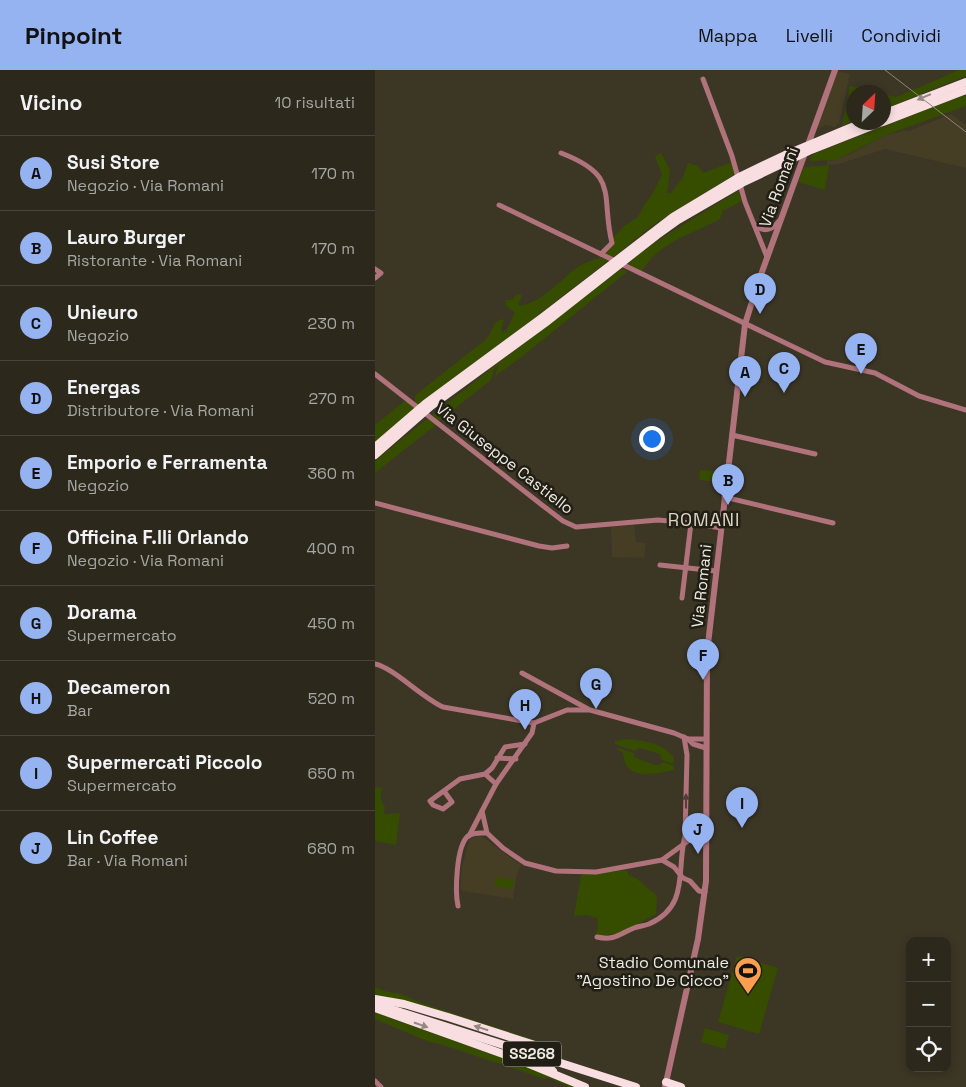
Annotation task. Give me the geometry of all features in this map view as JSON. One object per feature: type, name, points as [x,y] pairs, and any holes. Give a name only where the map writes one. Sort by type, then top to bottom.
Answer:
[{"type":"highway","points":[[891,111],[966,82]]},
{"type":"highway","points":[[891,119],[966,90]]},
{"type":"highway","points":[[837,137],[850,130]]},
{"type":"highway","points":[[375,447],[619,262],[673,217],[739,181],[796,154],[858,130]]},
{"type":"highway","points":[[375,455],[422,410]]},
{"type":"highway","points":[[375,999],[404,1004],[535,1045],[542,1051],[546,1065],[556,1074]]},
{"type":"highway","name":"SS268","points":[[375,1004],[403,1011],[636,1087]]},
{"type":"highway","points":[[375,1008],[556,1074],[585,1087]]},
{"type":"highway","points":[[665,1084],[681,1087]]},
{"type":"street","name":"Via Romani","points":[[665,1084],[698,939],[705,892],[707,654],[745,324],[767,257],[835,70]]},
{"type":"street","points":[[703,79],[732,156],[741,190],[767,257]]},
{"type":"street","points":[[561,153],[589,167],[597,174],[604,186],[609,219],[608,228],[612,243],[601,254]]},
{"type":"street","points":[[499,205],[825,362],[880,375],[919,396],[966,410]]},
{"type":"street","points":[[762,230],[771,229],[781,218]]},
{"type":"street","points":[[753,223],[770,235],[773,241]]},
{"type":"street","points":[[759,237],[773,241]]},
{"type":"street","points":[[375,269],[381,273],[375,278]]},
{"type":"street","name":"Via Giuseppe Castiello","points":[[375,374],[542,506],[563,521],[576,527],[658,520],[721,528]]},
{"type":"street","points":[[732,435],[815,454]]},
{"type":"street","points":[[725,497],[833,523]]},
{"type":"street","points":[[375,503],[539,546],[552,548],[567,546]]},
{"type":"street","points":[[682,598],[691,523]]},
{"type":"street","points":[[660,565],[716,572]]},
{"type":"street","points":[[375,664],[385,668],[431,702],[443,707],[534,723],[567,710],[590,710]]},
{"type":"street","points":[[522,673],[590,710],[686,738],[706,739]]},
{"type":"street","points":[[458,906],[456,895],[462,847],[496,784],[532,733],[534,723]]},
{"type":"street","points":[[686,738],[693,744],[706,748]]},
{"type":"street","points":[[597,937],[612,939],[660,918],[677,897],[683,856],[682,847],[685,836],[686,738]]},
{"type":"street","points":[[444,791],[460,779],[485,774],[492,768],[505,746],[525,744]]},
{"type":"street","points":[[687,756],[693,744]]},
{"type":"street","points":[[497,758],[516,758]]},
{"type":"street","points":[[485,774],[496,784]]},
{"type":"street","points":[[482,810],[487,833],[520,861],[556,871],[596,872],[662,860],[703,830],[706,830]]},
{"type":"street","points":[[469,836],[487,833]]},
{"type":"street","points":[[662,860],[671,865],[699,891],[705,892]]},
{"type":"street","points":[[375,1080],[381,1087]]},
{"type":"shaded area","points":[[837,71],[850,74],[839,123],[837,123],[836,127],[825,125],[817,127]]},
{"type":"shaded area","points":[[951,114],[966,125],[966,168],[885,149],[839,164],[827,165],[827,161],[836,160],[886,135],[909,131]]},
{"type":"shaded area","points":[[634,525],[636,542],[646,543],[644,558],[612,557],[611,527]]},
{"type":"shaded area","points":[[481,836],[521,865],[517,874],[513,899],[460,889],[462,867],[469,841],[473,837]]},
{"type":"green space","points":[[959,70],[966,70],[966,76],[891,106],[891,96],[896,97]]},
{"type":"green space","points":[[966,94],[966,106],[886,135],[836,160],[810,161],[811,156],[816,153],[874,130],[891,130],[891,124]]},
{"type":"green space","points":[[846,106],[846,124],[842,126]]},
{"type":"green space","points":[[661,153],[670,170],[667,193],[671,193],[682,179],[688,163],[698,166],[703,173],[732,162],[735,174],[656,223],[612,258],[604,254],[613,238],[624,226],[638,217],[652,195],[662,175],[655,157]]},
{"type":"green space","points":[[829,165],[825,190],[798,182],[804,167]]},
{"type":"green space","points":[[738,191],[742,201],[723,211],[720,219],[666,246],[649,261],[642,271],[628,264],[640,253],[665,236]]},
{"type":"green space","points":[[603,257],[609,260],[419,407],[415,402],[415,396],[418,393],[485,340],[495,323],[502,319],[504,320],[501,330],[503,332],[506,331],[515,313],[506,306],[506,300],[512,300],[517,294],[522,295],[518,305],[531,303],[546,294],[578,267]]},
{"type":"green space","points":[[622,269],[628,271],[519,359],[495,376],[498,366],[495,367],[491,380],[439,421],[432,415],[594,288]]},
{"type":"green space","points":[[406,400],[417,408],[375,443],[375,425]]},
{"type":"green space","points":[[429,417],[437,424],[375,473],[375,461]]},
{"type":"green space","points":[[700,470],[719,471],[718,482],[699,480]]},
{"type":"green space","points":[[627,739],[659,745],[674,758],[673,764],[662,760],[660,754],[640,748],[634,751],[615,744],[615,741]]},
{"type":"green space","points":[[618,748],[634,753],[634,757],[655,765],[660,765],[662,762],[674,766],[674,770],[642,774],[630,770],[624,761],[623,753]]},
{"type":"green space","points":[[375,787],[382,788],[381,796],[385,807],[384,814],[400,813],[396,845],[375,841]]},
{"type":"green space","points":[[627,870],[629,876],[636,878],[657,896],[656,914],[617,935],[610,934],[605,937],[596,935],[597,918],[587,915],[574,916],[581,875]]},
{"type":"green space","points":[[496,877],[514,880],[512,889],[494,886]]},
{"type":"green space","name":"Stadio Comunale \"Agostino De Cicco\"","points":[[737,956],[778,968],[759,1034],[718,1022]]},
{"type":"green space","points":[[375,987],[384,991],[401,994],[424,1004],[538,1041],[542,1045],[375,996]]},
{"type":"green space","points":[[375,1012],[474,1045],[579,1087],[569,1087],[546,1077],[545,1079],[429,1042],[375,1019]]},
{"type":"green space","points":[[705,1028],[729,1035],[725,1049],[701,1042]]},
{"type":"railway","points":[[885,70],[966,132]]},
{"type":"place","name":"Energas","points":[[760,314]]},
{"type":"place","name":"Emporio e Ferramenta","points":[[861,374]]},
{"type":"place","name":"Unieuro","points":[[784,393]]},
{"type":"place","name":"Susi Store","points":[[745,397]]},
{"type":"place","name":"Lauro Burger","points":[[728,505]]},
{"type":"place","name":"Officina F.lli Orlando","points":[[703,680]]},
{"type":"place","name":"Dorama","points":[[596,709]]},
{"type":"place","name":"Decameron","points":[[525,730]]},
{"type":"place","name":"Supermercati Piccolo","points":[[742,828]]},
{"type":"place","name":"Lin Coffee","points":[[698,854]]},
{"type":"place","name":"Stadio Comunale \"Agostino De Cicco\"","points":[[748,995]]},
{"type":"district","name":"ROMANI","points":[[704,520]]}]
